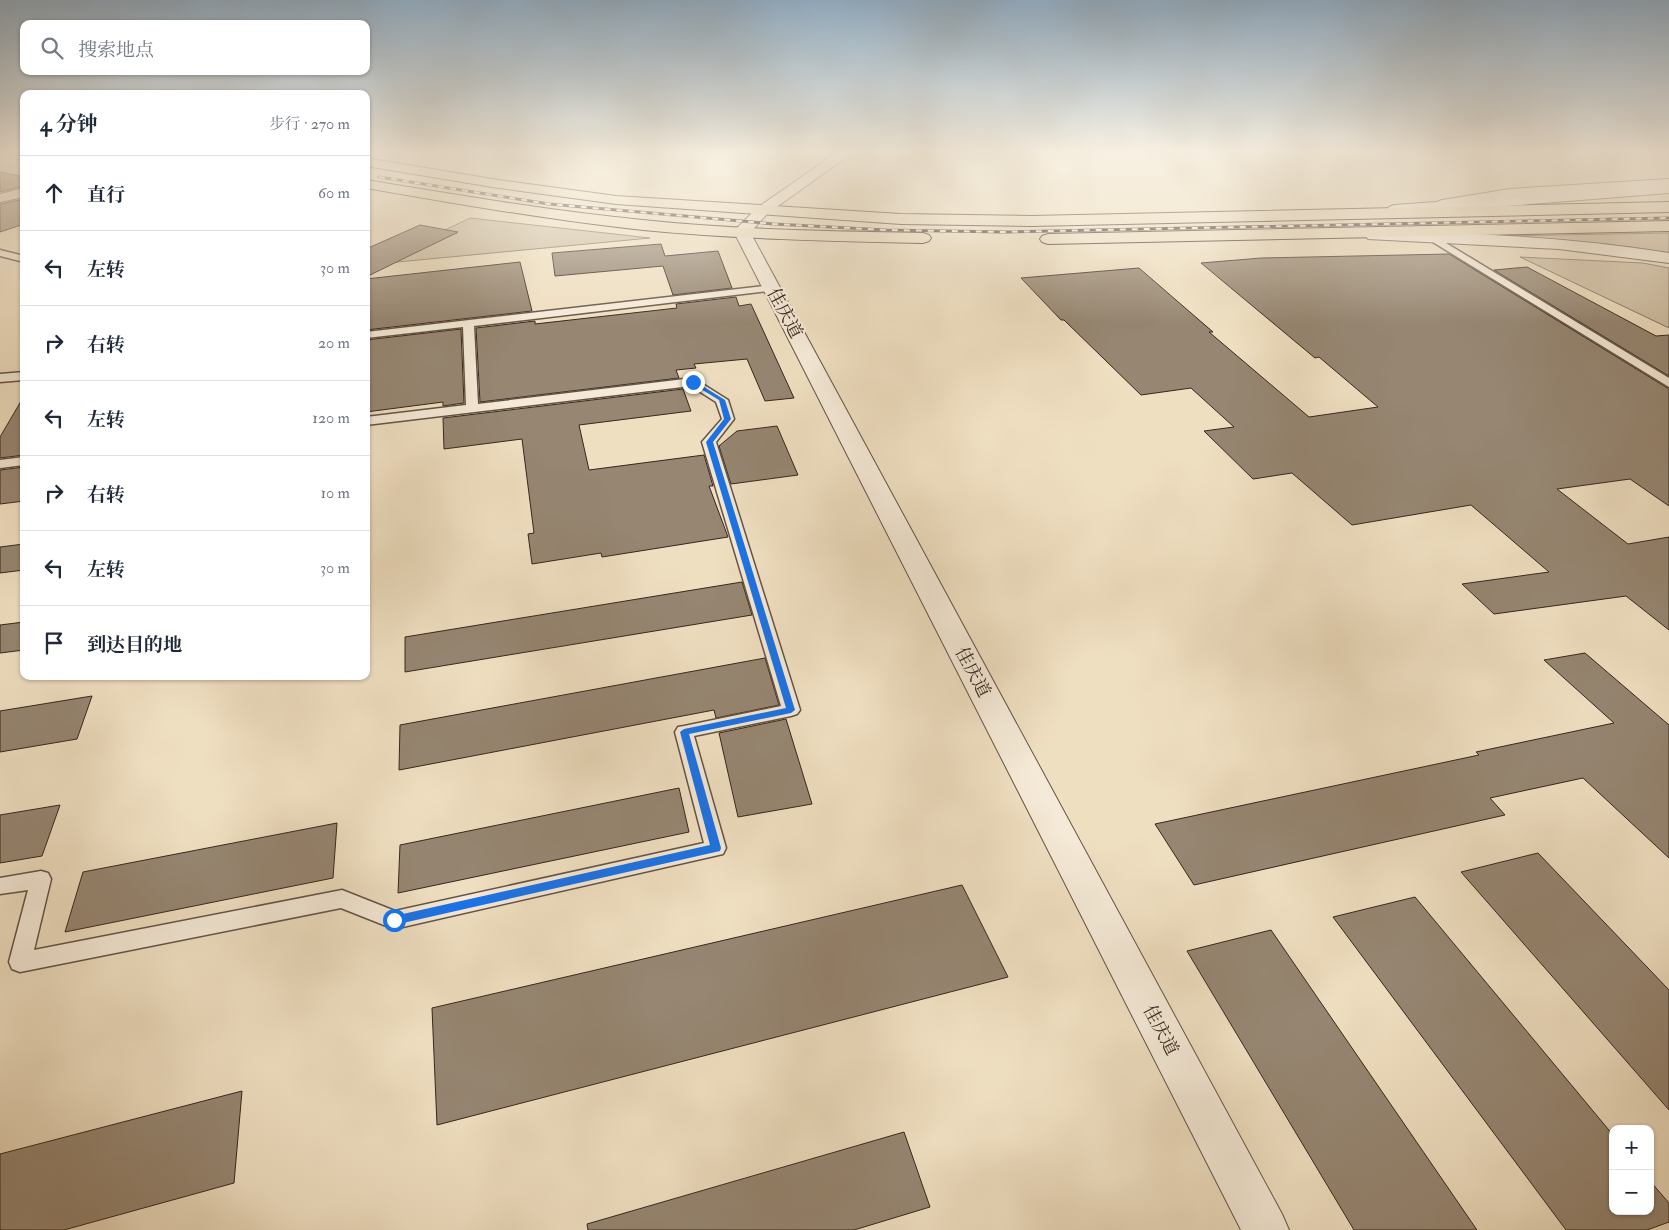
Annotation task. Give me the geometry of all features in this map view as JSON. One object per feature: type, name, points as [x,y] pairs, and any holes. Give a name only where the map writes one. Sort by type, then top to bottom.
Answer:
[{"type":"main road","points":[[517,208],[644,225],[742,232],[814,236],[936,238]]},
{"type":"main road","points":[[727,208],[901,219],[1032,221],[1582,208]]},
{"type":"main road","points":[[1033,239],[1330,235],[1669,226]]},
{"type":"street","points":[[742,232],[766,208]]},
{"type":"street","points":[[1369,212],[1412,208]]},
{"type":"street","name":"佳庆道","points":[[742,232],[1266,1230]]},
{"type":"street","points":[[1330,235],[1539,242],[1624,250],[1669,258]]},
{"type":"lane","points":[[1432,237],[1669,383]]},
{"type":"lane","points":[[0,253],[20,258]]},
{"type":"lane","points":[[370,336],[772,288]]},
{"type":"lane","points":[[468,324],[472,408]]},
{"type":"lane","points":[[0,378],[20,376]]},
{"type":"lane","points":[[0,886],[41,879],[20,962],[342,899],[394,920],[716,848],[684,732],[791,710],[710,442],[728,419],[722,400],[693,382],[370,421]]},
{"type":"lane","points":[[0,464],[20,462]]},
{"type":"shaded area","points":[[470,218],[650,238],[387,263],[421,246],[427,247],[457,233],[445,230]]},
{"type":"shaded area","points":[[1669,233],[1669,254],[1604,244],[1503,236]]},
{"type":"shaded area","points":[[1520,257],[1643,263],[1669,268],[1669,328]]},
{"type":"building","points":[[0,208],[20,208],[20,225],[0,232]]},
{"type":"building","points":[[420,225],[458,232],[370,275],[370,247]]},
{"type":"building","points":[[661,244],[665,256],[718,251],[732,288],[673,295],[663,266],[555,276],[552,253]]},
{"type":"building","points":[[1449,254],[1669,389],[1669,506],[1630,479],[1557,489],[1628,544],[1669,537],[1669,630],[1626,596],[1494,614],[1462,584],[1549,572],[1471,505],[1352,525],[1292,473],[1253,479],[1204,431],[1234,427],[1191,388],[1141,395],[1064,320],[1061,320],[1021,278],[1139,268],[1213,332],[1209,332],[1309,417],[1378,407],[1319,357],[1315,358],[1201,263],[1261,258]]},
{"type":"building","points":[[520,262],[532,311],[370,330],[370,279]]},
{"type":"building","points":[[1527,267],[1656,336],[1669,335],[1669,376],[1494,270]]},
{"type":"building","points":[[736,297],[739,306],[751,304],[794,398],[765,401],[747,359],[694,364],[696,368],[676,370],[679,378],[480,402],[476,328],[535,321],[535,324],[677,308],[676,304]]},
{"type":"building","points":[[461,329],[464,403],[443,406],[443,402],[370,411],[370,340]]},
{"type":"building","points":[[683,389],[691,411],[579,425],[589,470],[704,455],[713,486],[709,486],[728,537],[602,557],[601,553],[532,564],[528,534],[534,533],[522,439],[444,449],[443,418]]},
{"type":"building","points":[[20,403],[20,456],[0,458],[0,437]]},
{"type":"building","points":[[777,426],[798,475],[731,484],[719,446],[737,431]]},
{"type":"building","points":[[20,468],[20,502],[0,504],[0,470]]},
{"type":"building","points":[[20,544],[20,570],[0,573],[0,547]]},
{"type":"building","points":[[742,582],[752,615],[405,672],[405,637]]},
{"type":"building","points":[[20,622],[20,650],[0,653],[0,625]]},
{"type":"building","points":[[1585,653],[1669,725],[1669,858],[1583,778],[1490,798],[1505,815],[1194,885],[1155,824],[1479,755],[1476,752],[1614,723],[1544,660]]},
{"type":"building","points":[[765,658],[779,705],[716,718],[714,710],[399,770],[400,725]]},
{"type":"building","points":[[92,696],[77,739],[0,752],[0,711]]},
{"type":"building","points":[[786,719],[812,804],[738,817],[719,733]]},
{"type":"building","points":[[679,788],[689,832],[398,893],[400,845]]},
{"type":"building","points":[[60,805],[42,856],[0,863],[0,815]]},
{"type":"building","points":[[337,823],[333,878],[65,932],[83,872]]},
{"type":"building","points":[[1538,853],[1669,990],[1669,1110],[1461,872]]},
{"type":"building","points":[[962,885],[1008,977],[437,1125],[432,1008]]},
{"type":"building","points":[[1415,897],[1609,1130],[1609,1215],[1654,1215],[1654,1186],[1669,1203],[1669,1222],[1647,1230],[1566,1230],[1333,917]]},
{"type":"building","points":[[1271,930],[1477,1230],[1354,1230],[1187,951]]},
{"type":"building","points":[[242,1091],[234,1183],[64,1230],[0,1230],[0,1154]]},
{"type":"building","points":[[904,1132],[930,1207],[854,1230],[588,1230],[587,1224]]},
{"type":"railway","points":[[599,208],[774,224],[886,230],[1005,232],[1669,218]]},
{"type":"route","points":[[394,920],[716,848],[684,732],[791,710],[710,442],[728,419],[722,400],[693,382]]}]
